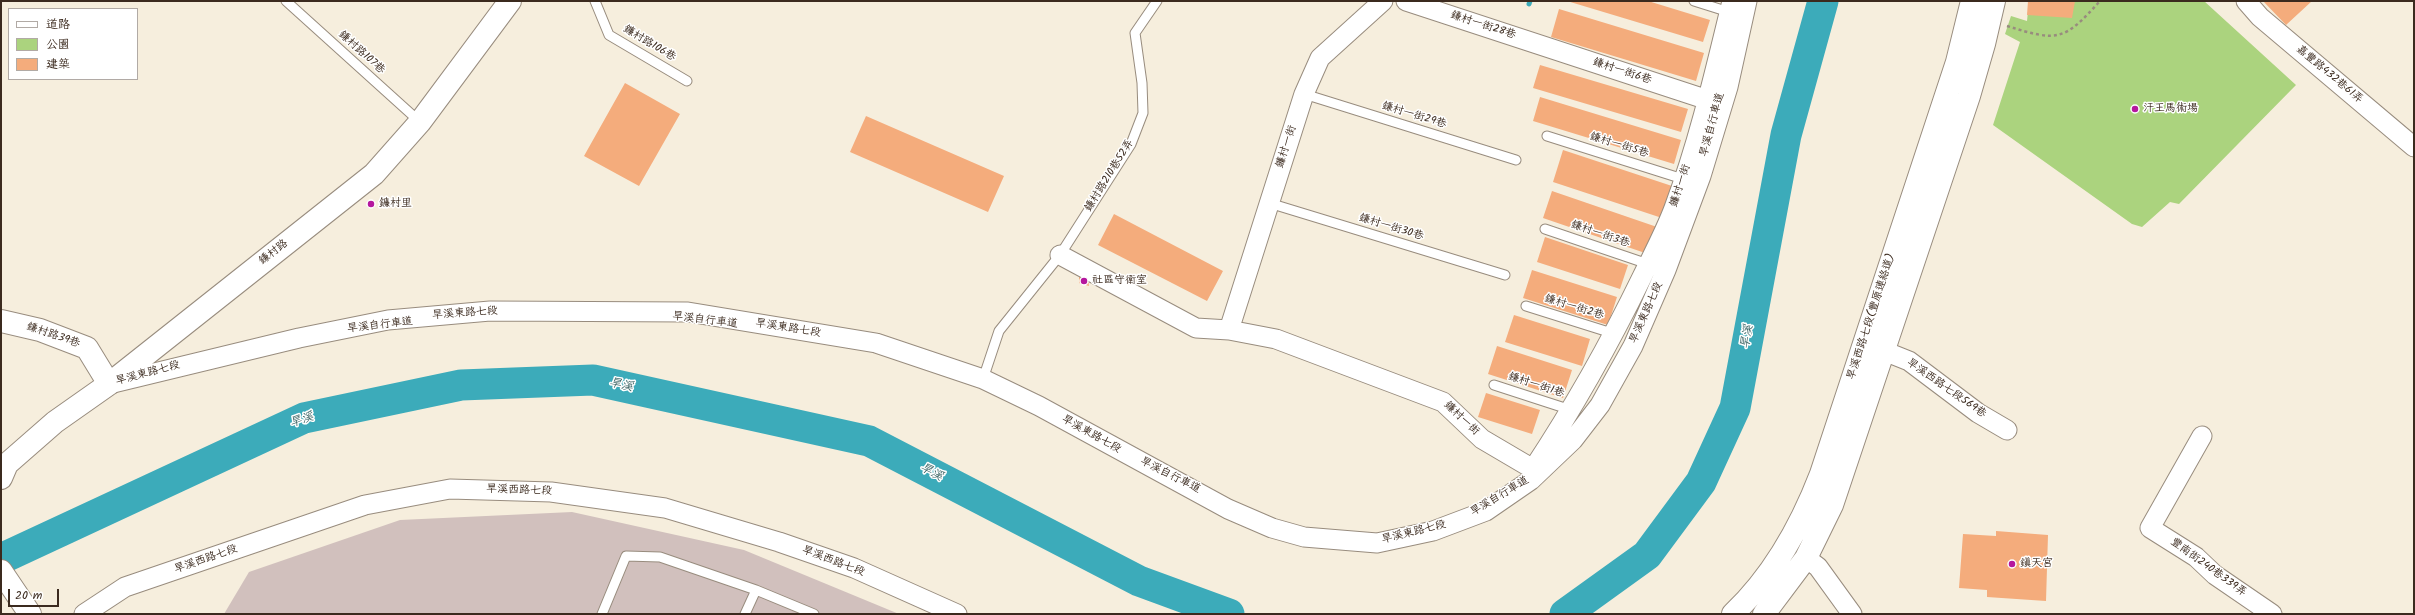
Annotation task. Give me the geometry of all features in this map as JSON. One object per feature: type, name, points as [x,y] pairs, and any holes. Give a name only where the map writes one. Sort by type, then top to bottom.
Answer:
[{"type":"street","name":"鎌村路","points":[[3,470],[55,422],[109,384],[374,174],[420,122],[510,1]]},
{"type":"street","name":"鐮村一街","points":[[1383,1],[1320,58],[1304,94],[1229,330],[1276,338],[1443,402],[1482,439],[1533,469],[1615,334],[1674,208],[1708,100],[1731,6]]},
{"type":"street","name":"鎌村一街28巷","points":[[1406,1],[1536,44]]},
{"type":"street","name":"旱溪東路七段","points":[[109,384],[298,338],[388,320],[490,311],[688,312],[876,343],[983,379],[1039,406],[1228,509],[1272,528],[1304,537],[1377,543],[1433,531],[1486,511],[1531,480],[1573,440],[1600,405],[1633,346],[1666,270],[1701,176],[1728,87],[1747,1]]},
{"type":"street","name":"旱溪西路七段(豐原連絡道)","points":[[1733,614],[1752,594],[1783,554],[1812,499],[1957,62],[1972,1]]},
{"type":"street","name":"旱溪西路七段(豐原連絡道)","points":[[1764,614],[1806,558],[1832,505],[1968,96],[1984,44],[1994,1]]},
{"type":"street","name":"嘉豐路432巷61弄","points":[[2246,1],[2260,17],[2414,147]]},
{"type":"street","name":"鎌村一街6巷","points":[[1536,44],[1708,100]]},
{"type":"street","points":[[1060,255],[1196,328],[1229,330]]},
{"type":"street","name":"鎌村路39巷","points":[[1,321],[40,330],[87,348],[109,384]]},
{"type":"street","name":"旱溪西路七段569巷","points":[[1884,351],[1909,361],[1978,413],[2007,430]]},
{"type":"street","name":"豐南街240巷339弄","points":[[2202,436],[2150,528],[2196,557],[2215,574],[2272,614]]},
{"type":"street","name":"旱溪西路七段","points":[[84,614],[126,587],[344,512],[365,505],[450,489],[551,492],[665,508],[779,542],[846,566],[957,614]]},
{"type":"street","points":[[1806,558],[1818,567],[1852,614]]},
{"type":"street","points":[[1,571],[30,614]]},
{"type":"lane","name":"鎌村路107巷","points":[[286,1],[420,122]]},
{"type":"lane","name":"鐮村路106巷","points":[[595,1],[609,35],[687,81]]},
{"type":"lane","name":"鎌村路210巷52弄","points":[[983,379],[999,331],[1060,255],[1131,144],[1143,113],[1142,83],[1135,33],[1157,1]]},
{"type":"lane","points":[[1694,1],[1731,6]]},
{"type":"lane","name":"鎌村一街29巷","points":[[1304,94],[1516,160]]},
{"type":"lane","name":"鎌村一街5巷","points":[[1547,136],[1683,179]]},
{"type":"lane","name":"鎌村一街30巷","points":[[1269,203],[1505,275]]},
{"type":"lane","name":"鎌村一街3巷","points":[[1545,229],[1648,264]]},
{"type":"lane","name":"鎌村一街2巷","points":[[1526,306],[1615,334]]},
{"type":"lane","name":"鎌村一街1巷","points":[[1494,385],[1570,410]]},
{"type":"lane","points":[[602,614],[626,556],[660,557],[756,590],[814,614]]},
{"type":"lane","points":[[745,614],[756,590]]},
{"type":"path","points":[[2003,25],[2050,37],[2060,36],[2070,32],[2100,1]]},
{"type":"shaded area","points":[[572,512],[744,550],[899,614],[224,614],[249,572],[400,520]]},
{"type":"green space","name":"汗王馬術場","points":[[2029,1],[2204,1],[2296,85],[2179,204],[2170,202],[2142,227],[2132,224],[1993,125],[2020,42],[2005,34],[2011,16],[2027,21]]},
{"type":"building","points":[[1567,1],[1648,1],[1710,20],[1703,42]]},
{"type":"building","points":[[2028,1],[2075,1],[2072,18],[2027,15]]},
{"type":"building","points":[[2263,1],[2312,1],[2286,25]]},
{"type":"building","points":[[1559,9],[1704,53],[1696,81],[1551,37]]},
{"type":"building","points":[[1540,65],[1688,109],[1681,132],[1533,88]]},
{"type":"building","points":[[625,83],[680,114],[639,186],[584,156]]},
{"type":"building","points":[[1540,97],[1681,140],[1674,164],[1533,121]]},
{"type":"building","points":[[866,116],[1004,176],[988,212],[850,152]]},
{"type":"building","points":[[1563,150],[1672,186],[1662,218],[1553,182]]},
{"type":"building","points":[[1552,191],[1657,227],[1648,254],[1543,218]]},
{"type":"building","points":[[1114,214],[1223,271],[1207,301],[1098,245]]},
{"type":"building","points":[[1545,237],[1628,265],[1620,289],[1537,262]]},
{"type":"building","points":[[1532,270],[1617,297],[1608,325],[1523,298]]},
{"type":"building","name":"社區守衛室","points":[[1079,276],[1088,279],[1089,286],[1079,283]]},
{"type":"building","points":[[1514,315],[1590,339],[1582,366],[1505,342]]},
{"type":"building","points":[[1497,346],[1572,370],[1563,398],[1488,374]]},
{"type":"building","points":[[1486,393],[1540,410],[1532,434],[1478,417]]},
{"type":"building","points":[[1996,531],[2048,535],[2046,601],[1987,597],[1987,590],[1959,588],[1963,534],[1996,536]]},
{"type":"waterway","name":"旱溪","points":[[1565,614],[1647,555],[1701,482],[1735,408],[1786,135],[1823,1]]},
{"type":"waterway","name":"旱溪","points":[[1,559],[304,418],[461,385],[593,380],[869,441],[1139,581],[1229,614]]},
{"type":"place","name":"汗王馬術場","points":[[2135,109]]},
{"type":"place","name":"鐮村里","points":[[371,204]]},
{"type":"place","name":"社區守衛室","points":[[1084,281]]},
{"type":"place","name":"鎮天宮","points":[[2012,564]]}]
